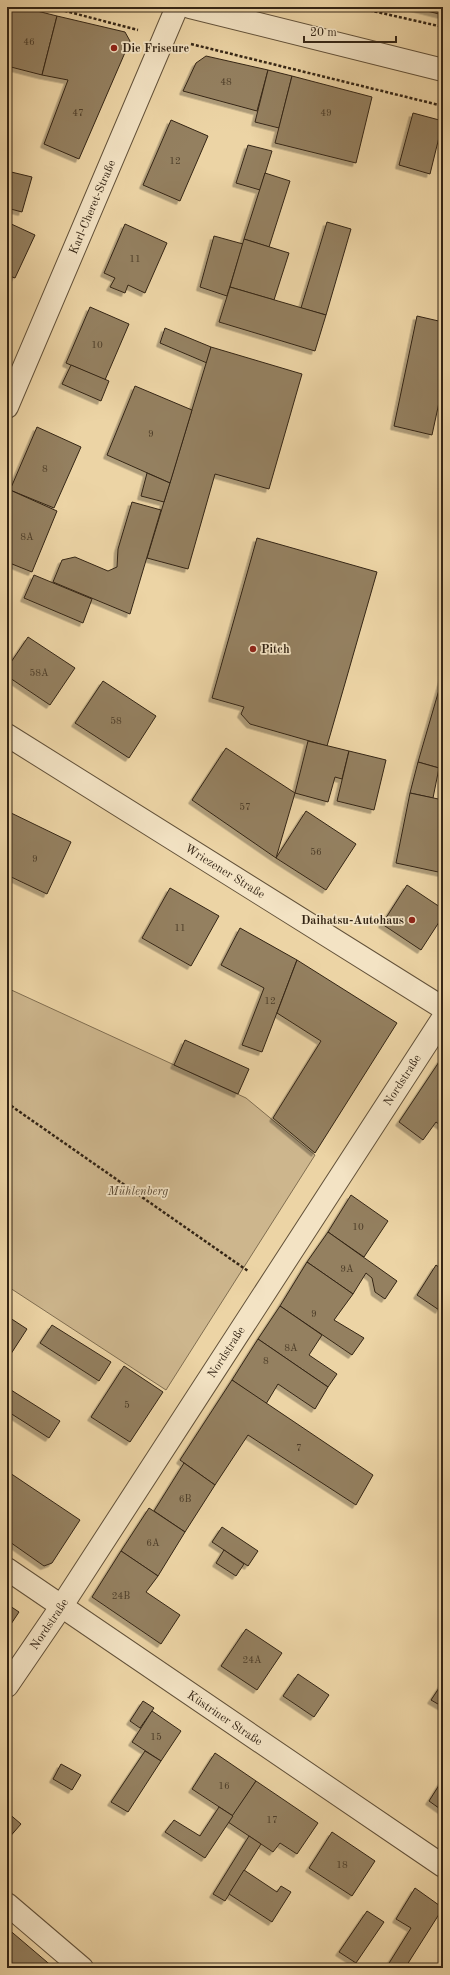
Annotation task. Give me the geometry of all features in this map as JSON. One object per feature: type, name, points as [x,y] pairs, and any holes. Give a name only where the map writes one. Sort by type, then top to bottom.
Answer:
[{"type":"street","name":"Karl-Cheret-Straße","points":[[7,407],[177,7]]},
{"type":"street","points":[[190,7],[220,10],[443,70]]},
{"type":"street","name":"Wriezener Straße","points":[[7,735],[443,1008]]},
{"type":"street","name":"Nordstraße","points":[[7,1686],[61,1607],[443,1018]]},
{"type":"street","name":"Küstriner Straße","points":[[7,1569],[442,1865]]},
{"type":"street","points":[[7,1904],[82,1968]]},
{"type":"path","points":[[50,7],[164,37],[443,106]]},
{"type":"path","points":[[355,7],[443,28]]},
{"type":"path","points":[[7,1103],[269,1286]]},
{"type":"green space","name":"Mühlenberg","points":[[7,988],[246,1098],[315,1155],[166,1390],[7,1286]]},
{"type":"building","points":[[7,7],[21,7],[57,16],[42,75],[7,66]]},
{"type":"building","points":[[411,7],[443,7],[443,15]]},
{"type":"building","points":[[57,16],[125,32],[130,41],[79,159],[44,144],[68,80],[42,75]]},
{"type":"building","points":[[206,56],[268,70],[257,111],[183,91],[196,63]]},
{"type":"building","points":[[268,70],[292,76],[279,128],[255,122]]},
{"type":"building","points":[[292,76],[372,97],[356,163],[275,143]]},
{"type":"building","points":[[413,113],[443,121],[430,174],[399,165]]},
{"type":"building","points":[[171,120],[208,136],[180,201],[143,185]]},
{"type":"building","points":[[248,145],[272,151],[260,190],[236,183]]},
{"type":"building","points":[[7,171],[32,177],[22,212],[7,208]]},
{"type":"building","points":[[265,173],[290,181],[269,247],[244,239]]},
{"type":"building","points":[[7,222],[35,235],[15,278],[7,275]]},
{"type":"building","points":[[327,222],[351,229],[326,315],[301,308]]},
{"type":"building","points":[[125,224],[167,243],[145,293],[128,285],[125,293],[110,287],[115,278],[104,273]]},
{"type":"building","points":[[214,236],[243,244],[227,296],[200,287]]},
{"type":"building","points":[[244,239],[289,253],[274,300],[230,287]]},
{"type":"building","points":[[230,287],[326,315],[315,351],[219,322]]},
{"type":"building","points":[[90,307],[129,324],[105,380],[66,363]]},
{"type":"building","points":[[417,316],[443,322],[443,384],[432,435],[394,426]]},
{"type":"building","points":[[165,328],[211,347],[207,363],[160,343]]},
{"type":"building","points":[[211,347],[302,374],[269,489],[215,474],[188,569],[147,558]]},
{"type":"building","points":[[71,365],[109,381],[101,401],[62,384]]},
{"type":"building","points":[[135,386],[192,410],[170,483],[107,455]]},
{"type":"building","points":[[37,427],[81,447],[54,508],[10,490]]},
{"type":"building","points":[[147,473],[170,483],[164,502],[141,496]]},
{"type":"building","points":[[10,490],[57,511],[32,572],[7,562],[7,496]]},
{"type":"building","points":[[132,502],[161,510],[130,614],[53,582],[62,560],[75,557],[108,571],[117,567],[118,549]]},
{"type":"building","points":[[257,538],[377,572],[327,746],[250,724],[241,714],[244,707],[212,698]]},
{"type":"building","points":[[34,575],[92,599],[83,623],[24,598]]},
{"type":"building","points":[[28,637],[75,668],[50,705],[7,676],[7,668]]},
{"type":"building","points":[[443,676],[443,754],[439,768],[418,762]]},
{"type":"building","points":[[103,681],[156,716],[129,758],[75,723]]},
{"type":"building","points":[[308,741],[349,751],[342,779],[335,777],[328,802],[295,793]]},
{"type":"building","points":[[226,748],[295,793],[276,858],[192,800]]},
{"type":"building","points":[[349,751],[386,760],[374,810],[337,801]]},
{"type":"building","points":[[418,762],[439,768],[433,798],[410,793]]},
{"type":"building","points":[[410,793],[443,800],[443,873],[396,863]]},
{"type":"building","points":[[7,811],[71,842],[47,894],[7,875]]},
{"type":"building","points":[[306,811],[356,844],[326,890],[276,858]]},
{"type":"building","name":"Daihatsu-Autohaus","points":[[407,885],[443,909],[443,916],[421,950],[382,924]]},
{"type":"building","points":[[170,888],[219,916],[191,966],[142,938]]},
{"type":"building","points":[[240,928],[297,960],[262,1052],[242,1045],[264,988],[221,965]]},
{"type":"building","points":[[297,960],[397,1023],[315,1153],[273,1118],[321,1041],[277,1013]]},
{"type":"building","points":[[185,1040],[249,1069],[238,1094],[174,1065]]},
{"type":"building","points":[[441,1059],[443,1061],[443,1127],[436,1122],[423,1140],[399,1122]]},
{"type":"building","points":[[351,1195],[388,1221],[364,1257],[328,1232]]},
{"type":"building","points":[[328,1232],[397,1281],[385,1299],[375,1292],[372,1278],[366,1273],[353,1294],[307,1262]]},
{"type":"building","points":[[307,1262],[353,1294],[334,1320],[364,1338],[352,1355],[280,1306]]},
{"type":"building","points":[[436,1265],[443,1270],[443,1303],[439,1310],[417,1295]]},
{"type":"building","points":[[280,1306],[322,1335],[309,1355],[337,1374],[328,1387],[258,1339]]},
{"type":"building","points":[[7,1316],[27,1329],[7,1360]]},
{"type":"building","points":[[52,1325],[111,1362],[99,1381],[40,1343]]},
{"type":"building","points":[[258,1339],[328,1387],[315,1409],[278,1384],[266,1404],[232,1380]]},
{"type":"building","points":[[124,1366],[163,1392],[130,1442],[91,1417]]},
{"type":"building","points":[[232,1380],[373,1475],[356,1505],[248,1435],[215,1485],[180,1460]]},
{"type":"building","points":[[11,1390],[60,1421],[49,1438],[7,1411],[7,1397]]},
{"type":"building","points":[[184,1463],[215,1485],[185,1532],[154,1511]]},
{"type":"building","points":[[7,1471],[80,1520],[52,1563],[44,1566],[7,1540]]},
{"type":"building","points":[[149,1508],[185,1532],[158,1576],[121,1551]]},
{"type":"building","points":[[222,1527],[258,1551],[248,1566],[212,1542]]},
{"type":"building","points":[[224,1550],[244,1564],[236,1576],[216,1563]]},
{"type":"building","points":[[121,1551],[158,1576],[146,1592],[180,1615],[161,1644],[92,1597]]},
{"type":"building","points":[[7,1604],[19,1612],[7,1630]]},
{"type":"building","points":[[246,1629],[282,1653],[257,1690],[221,1666]]},
{"type":"building","points":[[298,1674],[329,1695],[314,1717],[283,1696]]},
{"type":"building","points":[[443,1682],[443,1707],[431,1700]]},
{"type":"building","points":[[143,1701],[154,1708],[140,1728],[130,1721]]},
{"type":"building","points":[[152,1711],[181,1731],[161,1761],[132,1742]]},
{"type":"building","points":[[145,1751],[161,1761],[128,1812],[111,1802]]},
{"type":"building","points":[[215,1753],[256,1781],[233,1816],[192,1789]]},
{"type":"building","points":[[61,1764],[81,1775],[72,1790],[53,1779]]},
{"type":"building","points":[[443,1779],[443,1811],[429,1801]]},
{"type":"building","points":[[256,1781],[318,1823],[297,1854],[280,1843],[273,1852],[228,1822]]},
{"type":"building","points":[[219,1807],[233,1816],[205,1858],[165,1832],[174,1820],[200,1836]]},
{"type":"building","points":[[7,1812],[21,1824],[7,1840]]},
{"type":"building","points":[[332,1832],[375,1861],[352,1896],[309,1868]]},
{"type":"building","points":[[249,1836],[261,1844],[225,1901],[213,1894]]},
{"type":"building","points":[[244,1870],[277,1892],[281,1886],[291,1892],[272,1922],[229,1894]]},
{"type":"building","points":[[415,1888],[443,1908],[405,1968],[386,1968],[411,1928],[396,1919]]},
{"type":"building","points":[[367,1911],[384,1922],[356,1963],[339,1952]]},
{"type":"building","points":[[7,1928],[54,1968],[7,1968]]},
{"type":"place","name":"Die Friseure","points":[[114,48]]},
{"type":"place","name":"Pitch","points":[[253,649]]},
{"type":"place","name":"Daihatsu-Autohaus","points":[[412,920]]}]
